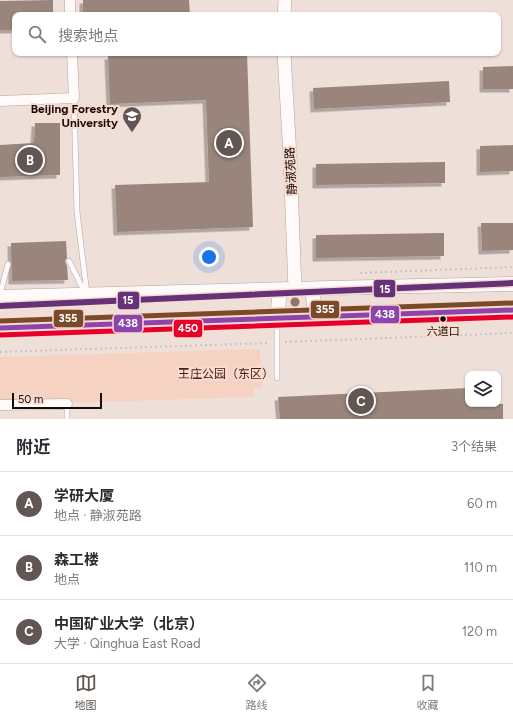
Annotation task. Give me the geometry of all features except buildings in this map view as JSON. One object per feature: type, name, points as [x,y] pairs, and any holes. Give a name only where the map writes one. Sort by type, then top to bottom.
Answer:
[{"type":"main road","points":[[0,296],[87,296],[513,284]]},
{"type":"main road","points":[[313,289],[314,316]]},
{"type":"main road","points":[[277,317],[280,290]]},
{"type":"main road","points":[[0,328],[277,317],[513,310]]},
{"type":"street","points":[[70,0],[70,12]]},
{"type":"street","points":[[284,12],[285,0]]},
{"type":"street","points":[[0,102],[74,98],[72,56]]},
{"type":"street","name":"静淑苑路","points":[[284,56],[290,157],[294,290]]},
{"type":"street","points":[[0,405],[67,404]]},
{"type":"lane","points":[[74,98],[78,212],[87,296]]},
{"type":"lane","points":[[69,261],[87,296]]},
{"type":"lane","points":[[0,296],[8,264]]},
{"type":"lane","points":[[277,317],[277,378]]},
{"type":"lane","points":[[67,404],[67,419]]},
{"type":"path","points":[[0,352],[277,343],[513,333]]},
{"type":"green space","name":"王庄公园（东区）","points":[[260,349],[262,387],[254,388],[254,397],[0,405],[0,357]]},
{"type":"transit line","name":"15","points":[[0,306],[513,283]]},
{"type":"transit line","name":"355","points":[[0,321],[513,303]]},
{"type":"transit line","name":"438","points":[[0,328],[513,310]]},
{"type":"transit line","name":"450","points":[[0,335],[513,317]]},
{"type":"place","name":"Beijing Forestry University","points":[[132,133]]},
{"type":"place","name":"学研大厦","points":[[229,143]]},
{"type":"place","name":"森工楼","points":[[30,160]]},
{"type":"place","name":"六道口","points":[[443,319]]},
{"type":"place","name":"中国矿业大学（北京）","points":[[361,401]]}]
